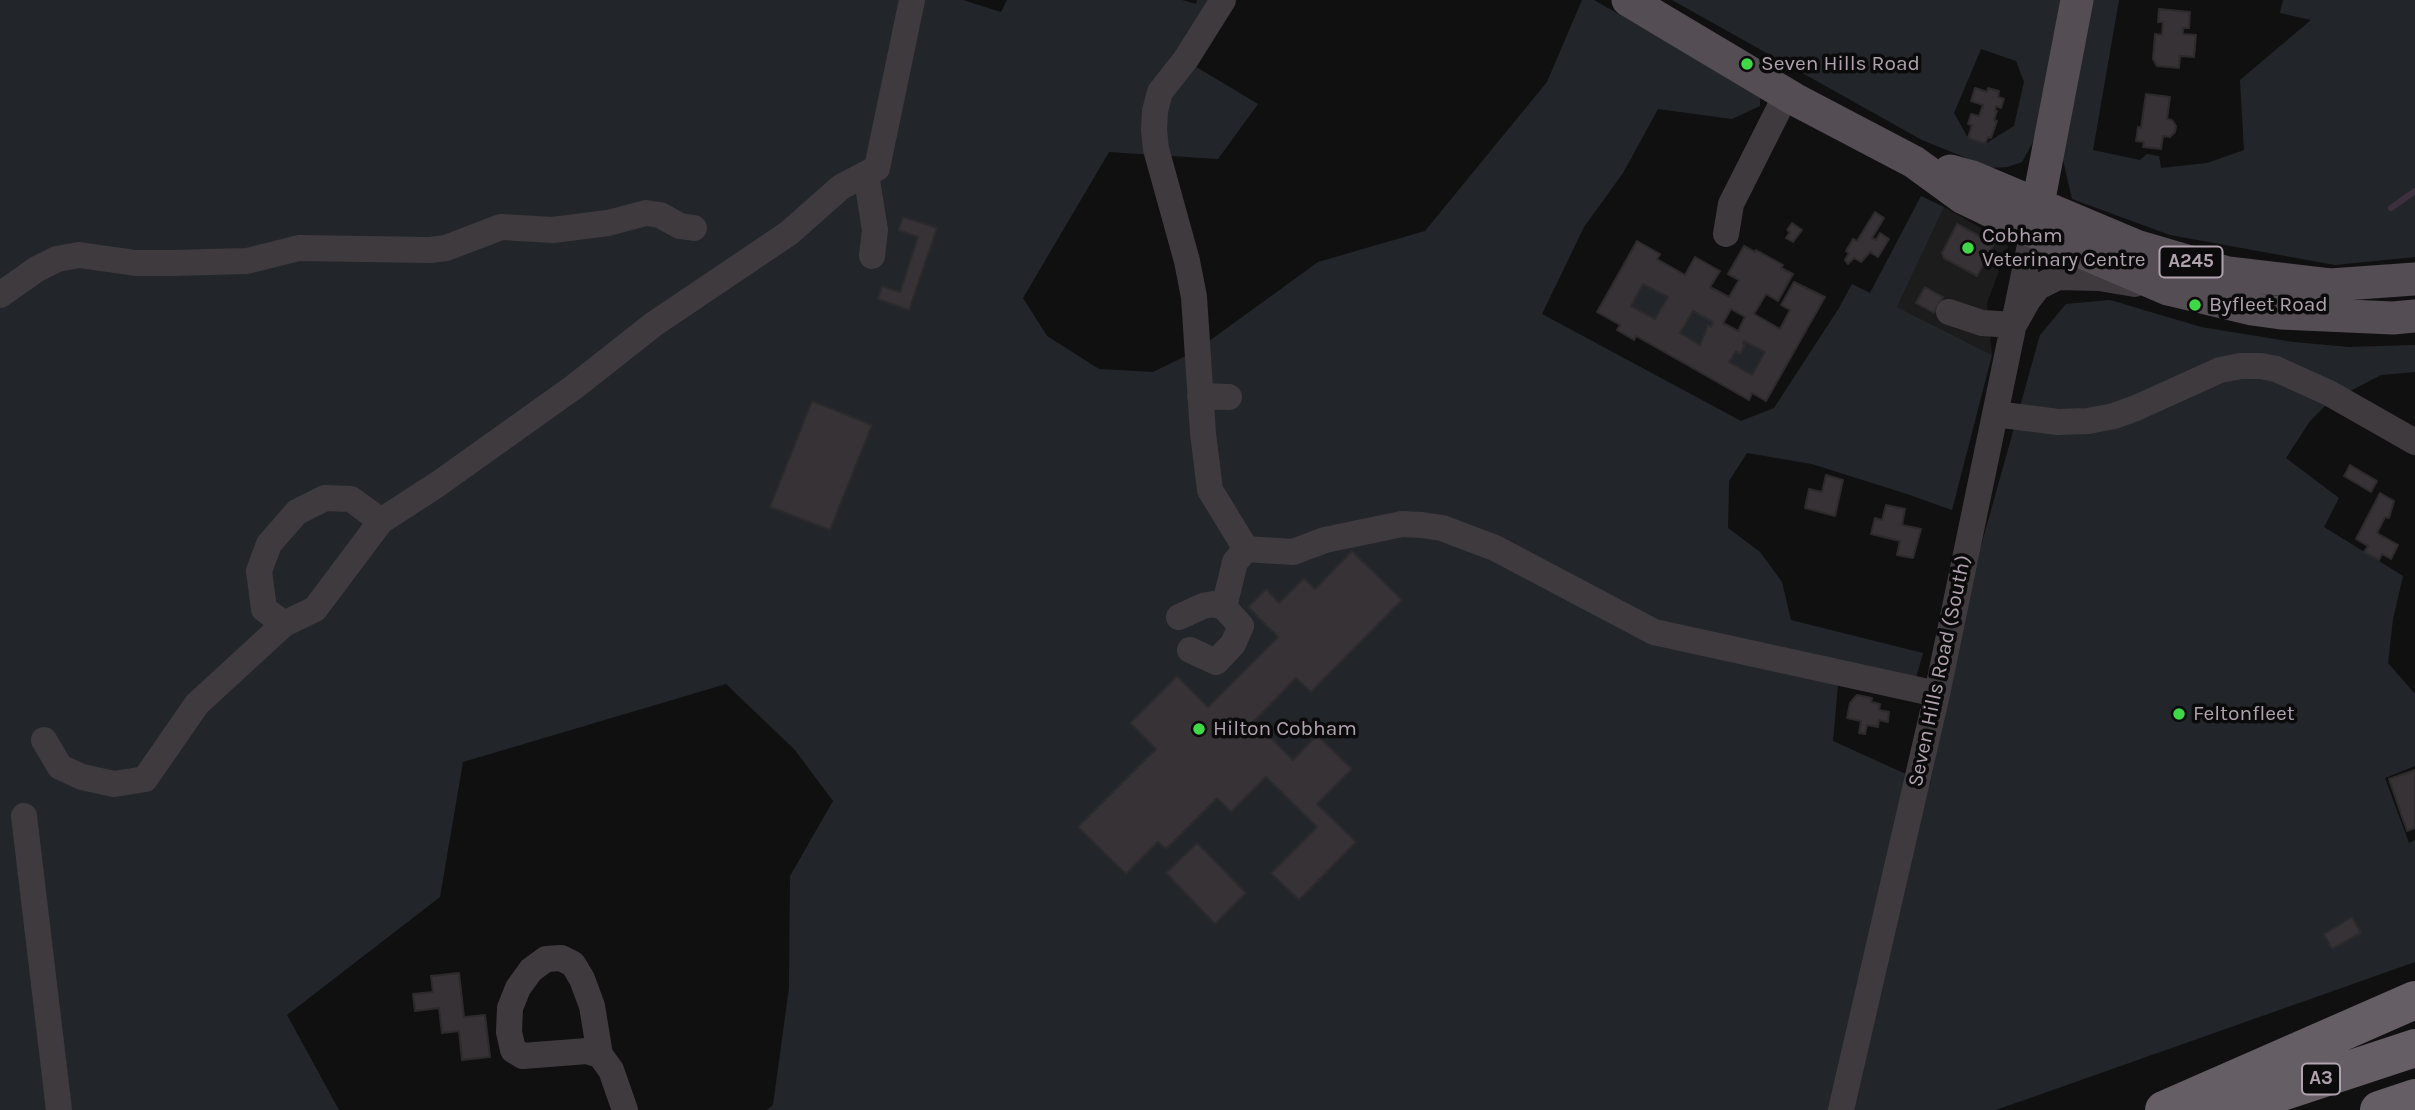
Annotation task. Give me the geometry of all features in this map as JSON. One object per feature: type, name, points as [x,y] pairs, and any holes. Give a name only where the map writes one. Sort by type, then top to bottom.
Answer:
[{"type":"highway","points":[[2164,1110],[2415,1000]]},
{"type":"highway","name":"A3","points":[[2227,1110],[2415,1048]]},
{"type":"highway","points":[[2379,1110],[2415,1098]]},
{"type":"main road","name":"A245","points":[[1628,0],[1786,95],[1914,162],[1962,197],[2043,217],[2228,273],[2330,285],[2415,279]]},
{"type":"main road","points":[[2043,217],[2045,170],[2077,0]]},
{"type":"main road","name":"A245","points":[[2043,217],[2168,289],[2281,313],[2415,317]]},
{"type":"lane","points":[[44,740],[60,767],[82,777],[114,784],[145,779],[197,704],[284,624],[315,609],[349,560],[381,521],[438,484],[574,387],[654,324],[789,233],[841,187],[877,169],[912,0]]},
{"type":"lane","points":[[1223,0],[1186,59],[1160,92],[1155,111],[1156,149],[1194,296],[1200,396],[1198,491],[1246,549],[1293,552],[1325,540],[1402,524],[1442,528],[1495,548],[1654,632],[1937,694]]},
{"type":"lane","points":[[1726,234],[1731,204],[1786,95]]},
{"type":"lane","points":[[866,174],[875,230],[872,256]]},
{"type":"lane","points":[[0,295],[37,269],[57,259],[79,255],[136,263],[174,263],[247,261],[299,248],[429,250],[446,248],[501,227],[553,230],[608,223],[646,213],[660,215],[680,226],[694,228]]},
{"type":"lane","name":"Seven Hills Road (South)","points":[[1841,1110],[1937,694],[2014,325],[2043,217]]},
{"type":"lane","points":[[1950,312],[1982,323],[2014,325],[2038,287],[2058,277],[2099,278],[2168,289]]},
{"type":"lane","points":[[1995,414],[2058,422],[2088,421],[2136,408],[2220,370],[2261,366],[2276,369],[2329,393],[2415,442]]},
{"type":"lane","points":[[1200,396],[1229,397]]},
{"type":"lane","points":[[284,624],[264,609],[259,571],[269,544],[297,512],[325,498],[351,499],[381,521]]},
{"type":"lane","points":[[1224,607],[1235,562],[1246,549]]},
{"type":"lane","points":[[1179,617],[1213,604],[1224,607],[1241,626],[1233,644],[1216,662],[1190,650]]},
{"type":"lane","points":[[24,816],[59,1110]]},
{"type":"lane","points":[[600,1055],[611,1070],[625,1110]]},
{"type":"shaded area","points":[[0,0],[963,0],[1001,12],[1007,0],[1182,0],[1196,4],[1197,0],[1230,0],[1188,62],[1258,104],[1218,159],[1109,152],[1023,298],[1047,336],[1099,369],[1153,372],[1194,352],[1318,262],[1425,231],[1547,82],[1582,0],[1594,0],[1760,95],[1760,106],[1732,119],[1658,109],[1623,173],[1584,227],[1542,314],[1741,421],[1774,408],[1852,284],[1870,293],[1921,196],[1944,207],[1897,307],[1992,355],[1952,510],[1812,464],[1747,453],[1729,481],[1728,528],[1760,552],[1782,582],[1791,620],[1923,653],[1916,678],[1839,673],[1833,741],[1930,785],[1961,629],[1981,546],[2040,335],[2066,304],[2110,300],[2201,327],[2293,342],[2349,347],[2415,345],[2415,372],[2381,375],[2329,402],[2310,421],[2286,458],[2339,498],[2324,527],[2403,576],[2393,619],[2388,663],[2415,694],[2415,766],[2385,778],[2409,843],[2415,840],[2415,962],[1996,1110],[767,1110],[773,1105],[789,988],[790,876],[833,801],[795,750],[726,684],[463,762],[440,897],[287,1015],[339,1110],[0,1110]]},
{"type":"shaded area","points":[[1672,0],[2074,0],[2068,35],[2032,144],[2022,162],[1991,168],[1922,140]],"holes":[[[1981,49],[2016,61],[2024,82],[2014,126],[1985,144],[1968,138],[1954,113]]]},
{"type":"shaded area","points":[[2088,0],[2119,0],[2093,150],[2140,160],[2147,154],[2159,156],[2161,168],[2207,163],[2244,150],[2240,80],[2311,20],[2280,13],[2283,0],[2415,0],[2415,257],[2335,265],[2170,235],[2072,199],[2059,143]]},
{"type":"shaded area","points":[[1944,207],[2009,244],[1987,303],[1992,355],[1897,307]]},
{"type":"shaded area","points":[[1643,284],[1668,297],[1655,319],[1631,306]]},
{"type":"shaded area","points":[[1693,311],[1713,322],[1711,327],[1707,326],[1700,345],[1680,333]]},
{"type":"shaded area","points":[[1744,341],[1765,352],[1752,375],[1729,362],[1736,351],[1740,353]]},
{"type":"building","points":[[2159,9],[2190,12],[2189,28],[2183,28],[2183,34],[2196,35],[2194,57],[2180,56],[2179,68],[2157,66],[2153,59],[2155,34],[2162,35],[2163,22],[2158,22]]},
{"type":"building","points":[[1975,88],[1987,92],[1988,88],[1999,91],[1998,97],[2004,99],[2001,108],[1996,106],[1994,120],[1997,121],[1991,138],[1988,137],[1985,144],[1968,138],[1972,125],[1968,124],[1971,114],[1979,116],[1983,105],[1971,101]]},
{"type":"building","points":[[2146,94],[2170,97],[2167,119],[2172,120],[2176,126],[2175,132],[2170,137],[2163,136],[2161,149],[2143,147],[2144,142],[2136,141],[2138,127],[2141,128]]},
{"type":"building","points":[[1875,212],[1884,218],[1872,238],[1876,240],[1880,233],[1889,239],[1878,257],[1870,252],[1861,262],[1854,258],[1848,264],[1845,260],[1849,253],[1846,251],[1853,239],[1857,241]]},
{"type":"building","points":[[903,217],[937,228],[909,310],[878,299],[882,286],[900,292],[918,237],[898,230]]},
{"type":"building","points":[[1792,223],[1802,230],[1793,242],[1786,238]]},
{"type":"building","name":"Cobham Veterinary Centre","points":[[1957,224],[1994,244],[1977,276],[1944,258],[1942,253]]},
{"type":"building","points":[[1637,241],[1660,254],[1657,259],[1685,275],[1695,257],[1720,271],[1710,287],[1729,297],[1739,280],[1728,274],[1744,246],[1783,265],[1781,268],[1793,274],[1778,301],[1766,294],[1754,314],[1780,329],[1790,310],[1781,305],[1794,282],[1825,297],[1766,401],[1752,393],[1749,400],[1636,336],[1634,340],[1617,330],[1620,325],[1597,312]],"holes":[[[1643,284],[1668,297],[1655,319],[1631,306]],[[1731,309],[1745,317],[1738,331],[1723,323]],[[1693,311],[1713,322],[1711,327],[1708,325],[1700,345],[1680,333]],[[1744,341],[1765,352],[1752,375],[1729,362],[1736,351],[1740,354],[1745,345]]]},
{"type":"building","points":[[1925,287],[1943,297],[1934,313],[1916,303]]},
{"type":"building","points":[[812,401],[872,425],[830,530],[770,507]]},
{"type":"building","points":[[2350,465],[2377,481],[2371,492],[2344,476]]},
{"type":"building","points":[[1826,475],[1843,480],[1835,516],[1805,508],[1809,489],[1822,492]]},
{"type":"building","points":[[2380,493],[2394,501],[2389,518],[2385,517],[2377,533],[2398,545],[2391,559],[2382,554],[2379,560],[2364,552],[2368,546],[2356,539]]},
{"type":"building","points":[[1886,505],[1905,509],[1902,525],[1921,529],[1913,558],[1897,555],[1900,541],[1871,534],[1875,518],[1882,520]]},
{"type":"building","name":"Hilton Cobham","points":[[1352,551],[1402,600],[1311,692],[1296,678],[1254,721],[1293,760],[1317,735],[1352,769],[1317,804],[1356,842],[1299,900],[1271,873],[1317,827],[1266,777],[1231,812],[1217,798],[1166,849],[1158,842],[1126,874],[1078,827],[1156,749],[1130,723],[1177,676],[1208,707],[1278,637],[1248,607],[1266,589],[1279,603],[1304,578],[1315,589]]},
{"type":"building","points":[[1857,695],[1872,698],[1871,702],[1880,704],[1879,710],[1889,712],[1888,722],[1879,720],[1878,727],[1867,725],[1865,734],[1859,733],[1861,721],[1847,718],[1850,703]]},
{"type":"building","points":[[2415,770],[2415,828],[2407,831],[2389,779]]},
{"type":"building","points":[[1197,843],[1246,893],[1215,924],[1166,873]]},
{"type":"building","points":[[2352,917],[2361,933],[2332,949],[2324,934]]},
{"type":"building","points":[[459,973],[464,1017],[485,1015],[490,1057],[462,1060],[459,1031],[442,1033],[439,1008],[415,1011],[413,994],[433,992],[431,976]]},
{"type":"waterway","points":[[2391,208],[2415,191]]},
{"type":"place","name":"Seven Hills Road","points":[[1747,64]]},
{"type":"place","name":"Cobham Veterinary Centre","points":[[1968,248]]},
{"type":"place","name":"Byfleet Road","points":[[2195,305]]},
{"type":"place","name":"Feltonfleet","points":[[2179,714]]},
{"type":"place","name":"Hilton Cobham","points":[[1199,729]]}]
